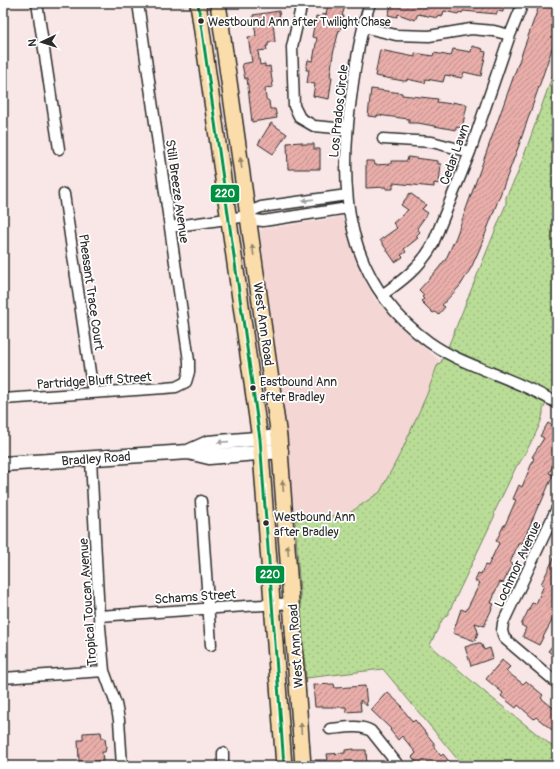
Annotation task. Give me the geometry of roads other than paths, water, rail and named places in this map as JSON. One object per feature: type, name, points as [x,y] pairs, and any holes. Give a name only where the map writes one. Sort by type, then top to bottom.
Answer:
[{"type":"main road","name":"West Ann Road","points":[[198,3],[261,446],[284,766]]},
{"type":"main road","name":"West Ann Road","points":[[218,3],[280,444],[303,766]]},
{"type":"street","points":[[37,3],[59,149]]},
{"type":"street","name":"Still Breeze Avenue","points":[[138,3],[189,361],[189,372],[186,382]]},
{"type":"street","points":[[302,3],[292,47],[294,106],[300,118],[314,126],[347,128]]},
{"type":"street","name":"Los Prados Circle","points":[[370,3],[362,27],[347,128],[348,208],[352,230],[370,274],[382,295],[405,322],[438,348],[468,364],[516,383],[557,403]]},
{"type":"street","name":"Cedar Lawn","points":[[382,295],[414,271],[427,255],[437,236],[470,152],[510,35],[523,3]]},
{"type":"street","points":[[362,27],[396,35],[429,36],[471,29],[486,30],[510,35]]},
{"type":"street","points":[[383,139],[432,142],[470,152]]},
{"type":"street","name":"Pheasant Trace Court","points":[[64,194],[93,393]]},
{"type":"street","points":[[170,227],[248,216],[254,210],[261,207],[347,195]]},
{"type":"street","points":[[248,216],[255,220],[263,221],[348,208]]},
{"type":"street","name":"Partridge Bluff Street","points":[[3,399],[171,387],[186,382]]},
{"type":"street","name":"Bradley Road","points":[[3,464],[188,452],[209,457],[261,446],[280,444]]},
{"type":"street","name":"Tropical Toucan Avenue","points":[[91,459],[99,616],[104,671],[116,704],[119,720],[122,766]]},
{"type":"street","points":[[201,501],[211,645]]},
{"type":"street","name":"Lochmor Avenue","points":[[557,508],[503,623],[502,631],[504,638],[557,683]]},
{"type":"street","name":"Schams Street","points":[[99,616],[292,603]]},
{"type":"street","points":[[3,678],[104,671]]},
{"type":"street","points":[[330,728],[361,727],[367,729],[399,766]]},
{"type":"street","points":[[223,753],[223,766]]},
{"type":"place","name":"Westbound Ann after Twilight Chase","points":[[201,21]]},
{"type":"place","name":"Eastbound Ann after Bradley","points":[[253,388]]},
{"type":"place","name":"Westbound Ann after Bradley","points":[[266,523]]}]
